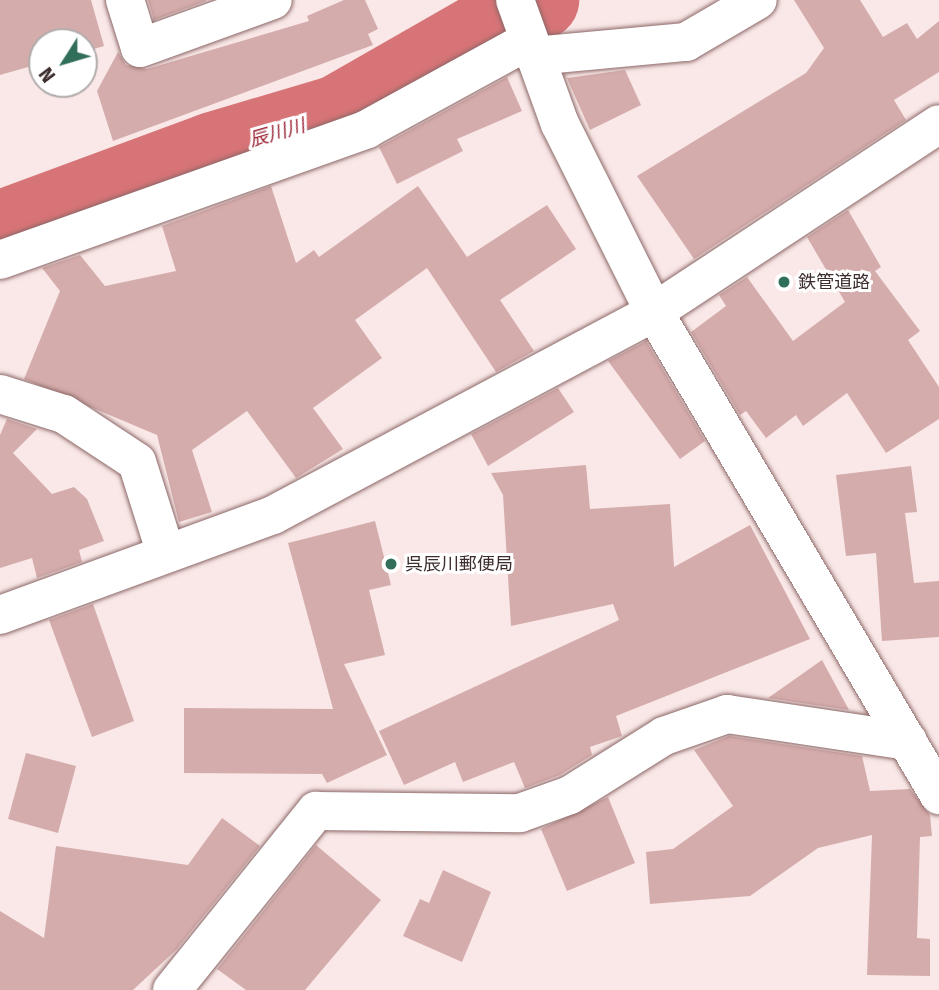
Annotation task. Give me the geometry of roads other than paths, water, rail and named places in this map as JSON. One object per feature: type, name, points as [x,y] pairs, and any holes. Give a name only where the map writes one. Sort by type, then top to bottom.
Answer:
[{"type":"street","points":[[125,0],[140,48],[274,0]]},
{"type":"street","points":[[515,0],[560,124],[654,312],[937,789]]},
{"type":"street","points":[[0,260],[367,129],[531,49],[686,42],[758,0]]},
{"type":"street","points":[[0,615],[273,515],[654,312],[939,124]]},
{"type":"street","points":[[0,394],[64,414],[137,462],[166,554]]},
{"type":"street","points":[[172,990],[316,811],[520,813],[570,795],[664,736],[726,714],[908,741]]},
{"type":"waterway","name":"辰川川","points":[[0,231],[213,152],[338,115],[539,0]]},
{"type":"place","name":"鉄管道路","points":[[784,282]]},
{"type":"place","name":"呉辰川郵便局","points":[[391,564]]}]
